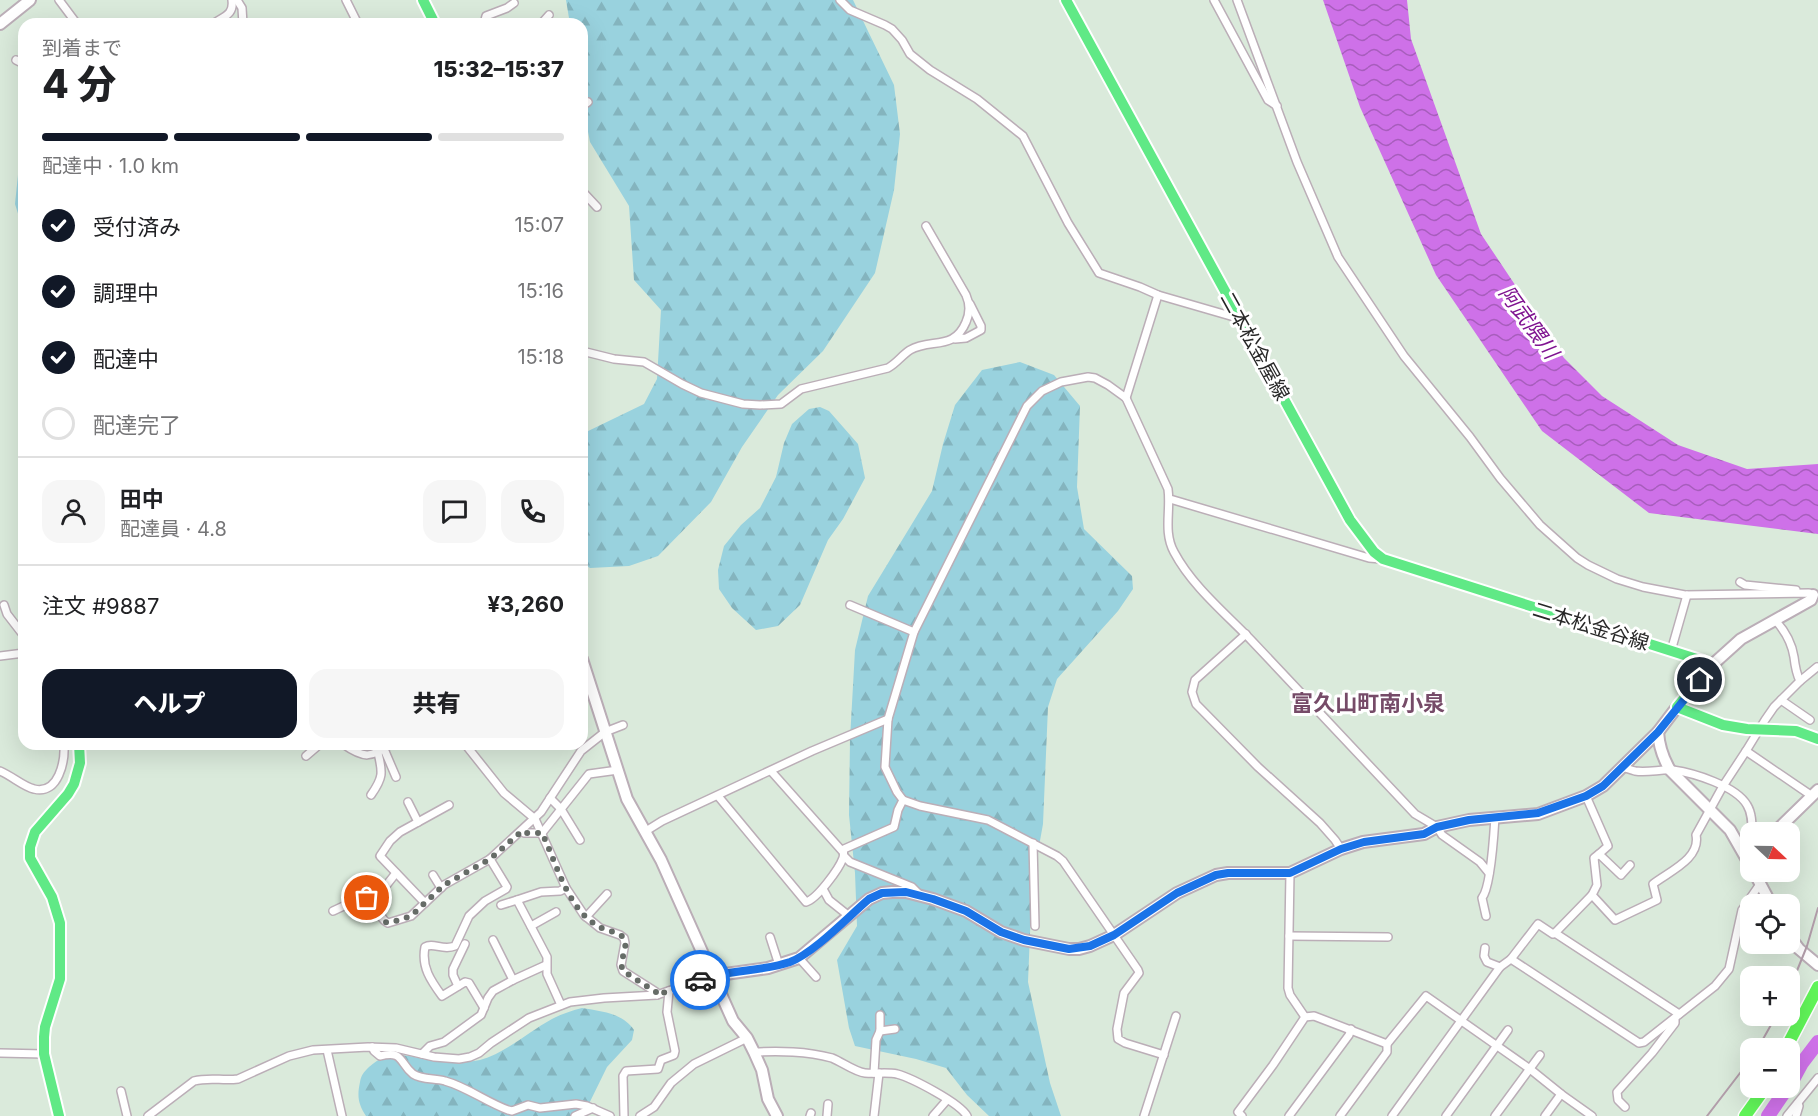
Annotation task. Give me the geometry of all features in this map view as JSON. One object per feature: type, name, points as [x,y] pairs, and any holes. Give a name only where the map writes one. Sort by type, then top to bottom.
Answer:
[{"type":"highway","points":[[1791,1038],[1818,987]]},
{"type":"highway","points":[[1746,1116],[1758,1098]]},
{"type":"main road","points":[[423,0],[432,18]]},
{"type":"main road","name":"二本松金屋線","points":[[1066,0],[1350,520],[1374,552],[1383,559],[1521,604]]},
{"type":"main road","name":"二本松金谷線","points":[[1521,604],[1703,661],[1711,666]]},
{"type":"main road","points":[[1711,666],[1677,706],[1723,726],[1796,731],[1818,739]]},
{"type":"main road","points":[[58,1116],[44,1054],[45,1027],[60,979],[60,923],[52,897],[30,858],[30,847],[35,832],[68,795],[74,784],[80,763],[79,750]]},
{"type":"street","points":[[0,24],[30,0]]},
{"type":"street","points":[[59,0],[72,18]]},
{"type":"street","points":[[222,18],[231,12],[232,0]]},
{"type":"street","points":[[237,0],[242,8],[243,18]]},
{"type":"street","points":[[346,0],[355,18]]},
{"type":"street","points":[[840,0],[850,10],[892,29],[910,54],[930,70],[977,99],[1028,142],[1038,167],[1068,223],[1099,273],[1158,295],[1234,317],[1239,316]]},
{"type":"street","points":[[1214,0],[1268,100],[1277,106]]},
{"type":"street","points":[[1237,0],[1297,162],[1338,256],[1404,356],[1540,525],[1577,558],[1602,573],[1629,584],[1687,595],[1808,594]]},
{"type":"street","points":[[486,18],[514,3]]},
{"type":"street","points":[[546,18],[549,15]]},
{"type":"street","points":[[588,197],[597,207]]},
{"type":"street","points":[[588,352],[614,359],[644,362],[682,384],[709,395],[743,404],[774,405],[786,401],[801,389],[888,368],[911,350],[966,338],[981,330],[969,302],[926,226]]},
{"type":"street","points":[[1126,398],[1158,295]]},
{"type":"street","points":[[955,339],[966,322],[969,302]]},
{"type":"street","points":[[1164,1055],[1125,1043],[1118,1038],[1124,993],[1139,973],[1063,861],[1058,856],[988,819],[920,806],[903,800],[885,768],[888,720],[914,632],[1027,406],[1036,396],[1052,385],[1076,378],[1095,378],[1126,398],[1168,489],[1170,499],[1168,534],[1182,566],[1415,814],[1437,827],[1442,835],[1480,862],[1489,873]]},
{"type":"street","points":[[1170,499],[1369,558],[1383,559]]},
{"type":"street","points":[[1711,666],[1742,639],[1811,600],[1808,594],[1796,590],[1745,585],[1740,582]]},
{"type":"street","points":[[1671,651],[1687,595]]},
{"type":"street","points":[[4,605],[7,614],[18,628]]},
{"type":"street","points":[[850,605],[914,632]]},
{"type":"street","points":[[1776,621],[1786,634],[1800,681]]},
{"type":"street","points":[[1246,634],[1196,680],[1192,688],[1194,700],[1258,767],[1320,823],[1341,849]]},
{"type":"street","points":[[0,656],[18,654]]},
{"type":"street","points":[[1592,895],[1616,921],[1657,900],[1653,884],[1681,864],[1693,852],[1697,841],[1696,835],[1764,720],[1800,681],[1817,667]]},
{"type":"street","points":[[588,678],[627,799],[675,889],[711,976],[733,1021],[747,1038],[754,1052],[762,1070],[768,1099],[777,1116]]},
{"type":"street","points":[[1781,700],[1810,720]]},
{"type":"street","points":[[148,1116],[194,1081],[203,1078],[238,1079],[289,1056],[313,1050],[404,1048],[434,1057],[459,1059],[475,1056],[529,1018],[561,1005],[583,999],[657,995],[711,976],[779,965],[799,958],[869,899],[882,893],[906,892],[921,896],[966,911],[1001,932],[1024,940],[1079,949],[1114,935],[1177,893],[1205,879],[1228,873],[1290,873],[1341,849],[1364,842],[1424,834],[1437,827],[1469,820],[1538,813],[1586,796],[1603,786],[1658,732],[1677,706]]},
{"type":"street","points":[[646,831],[662,821],[812,751],[888,720]]},
{"type":"street","points":[[588,746],[605,732],[623,725]]},
{"type":"street","points":[[1658,732],[1659,744],[1670,770],[1735,836],[1740,844]]},
{"type":"street","points":[[0,771],[31,788],[37,790],[47,788],[58,778],[63,769],[64,750]]},
{"type":"street","points":[[353,750],[361,755],[371,755],[381,751]]},
{"type":"street","points":[[470,750],[504,793],[535,819],[566,888],[586,916],[600,928],[622,936],[625,944],[621,969],[656,992],[657,995]]},
{"type":"street","points":[[333,911],[363,897],[374,901],[385,922],[411,916],[441,888],[490,859],[535,819],[583,750]]},
{"type":"street","points":[[381,751],[396,777]]},
{"type":"street","points":[[371,795],[381,778],[381,751]]},
{"type":"street","points":[[1746,751],[1815,793],[1785,822]]},
{"type":"street","points":[[1622,767],[1635,771],[1670,770],[1723,786],[1737,794],[1747,804],[1751,822]]},
{"type":"street","points":[[542,833],[589,774],[618,770]]},
{"type":"street","points":[[771,771],[850,862],[912,887],[921,896]]},
{"type":"street","points":[[718,796],[806,902],[809,902],[823,889],[844,849],[894,827],[903,800]]},
{"type":"street","points":[[1556,933],[1592,895],[1597,885],[1594,858],[1608,846],[1586,796]]},
{"type":"street","points":[[550,798],[561,809],[580,840]]},
{"type":"street","points":[[408,802],[418,822]]},
{"type":"street","points":[[425,903],[380,856],[390,841],[400,832],[448,805]]},
{"type":"street","points":[[1486,916],[1482,898],[1487,890],[1495,817]]},
{"type":"street","points":[[522,831],[542,833]]},
{"type":"street","points":[[1033,843],[1035,926]]},
{"type":"street","points":[[1599,854],[1621,875],[1630,865]]},
{"type":"street","points":[[484,1008],[469,983],[465,982],[442,996],[426,970],[424,950],[427,945],[444,949],[455,946],[470,916],[485,901],[506,889],[507,886],[490,859]]},
{"type":"street","points":[[374,901],[396,873]]},
{"type":"street","points":[[1290,873],[1288,988],[1305,1017]]},
{"type":"street","points":[[433,875],[441,888]]},
{"type":"street","points":[[1511,959],[1639,1042],[1644,1042],[1715,986],[1730,969],[1742,910],[1760,884],[1766,894]]},
{"type":"street","points":[[501,904],[541,892],[560,891],[566,888]]},
{"type":"street","points":[[823,889],[829,900],[849,916]]},
{"type":"street","points":[[586,916],[607,894]]},
{"type":"street","points":[[517,900],[547,957],[547,974],[561,1005]]},
{"type":"street","points":[[531,926],[556,912]]},
{"type":"street","points":[[1392,1116],[1500,967],[1511,959],[1539,924],[1553,934],[1556,933],[1677,1016]]},
{"type":"street","points":[[1289,936],[1388,937]]},
{"type":"street","points":[[770,937],[779,965]]},
{"type":"street","points":[[493,940],[513,980]]},
{"type":"street","points":[[458,986],[453,969],[465,944]]},
{"type":"street","points":[[1485,948],[1484,956],[1487,962],[1500,967]]},
{"type":"street","points":[[1800,950],[1818,963]]},
{"type":"street","points":[[799,958],[816,977]]},
{"type":"street","points":[[422,1054],[430,1046],[444,1042],[456,1034],[482,1013],[490,995],[513,980],[546,966]]},
{"type":"street","points":[[624,1116],[623,1076],[626,1071],[658,1069],[662,1060],[674,1055],[667,1012],[669,991]]},
{"type":"street","points":[[1340,1116],[1387,1053],[1387,1044],[1426,996],[1592,1116]]},
{"type":"street","points":[[874,1116],[876,1040],[880,1031],[880,1015]]},
{"type":"street","points":[[1144,1116],[1176,1016]]},
{"type":"street","points":[[1242,1116],[1238,1112],[1305,1017],[1314,1016],[1387,1044]]},
{"type":"street","points":[[1625,1107],[1618,1100],[1617,1092],[1652,1053],[1675,1023],[1677,1016]]},
{"type":"street","points":[[880,1031],[895,1029]]},
{"type":"street","points":[[1289,1116],[1351,1029]]},
{"type":"street","points":[[1446,1116],[1508,1030]]},
{"type":"street","points":[[640,1116],[654,1107],[670,1083],[694,1064],[747,1038]]},
{"type":"street","points":[[372,1047],[380,1056],[391,1053],[399,1057],[412,1073],[418,1076],[452,1084],[508,1110],[528,1106],[540,1108],[576,1104],[593,1108],[610,1116]]},
{"type":"street","points":[[327,1050],[342,1116]]},
{"type":"street","points":[[754,1052],[802,1052],[831,1058],[863,1073],[895,1074],[911,1079],[963,1109],[967,1116]]},
{"type":"street","points":[[0,1053],[44,1054]]},
{"type":"street","points":[[1495,1116],[1540,1055]]},
{"type":"street","points":[[1787,1116],[1818,1078]]},
{"type":"street","points":[[121,1091],[128,1116]]},
{"type":"street","points":[[1545,1116],[1561,1094]]},
{"type":"street","points":[[933,1116],[947,1100]]},
{"type":"street","points":[[1796,1116],[1798,1103]]},
{"type":"street","points":[[827,1116],[828,1104]]},
{"type":"street","points":[[575,1116],[593,1108]]},
{"type":"green space","points":[[566,0],[853,0],[894,85],[900,134],[894,190],[875,273],[823,351],[778,395],[742,447],[711,502],[658,556],[629,566],[588,567],[588,431],[644,404],[657,379],[661,310],[634,280],[629,206],[590,142],[588,132],[588,18],[569,18]]},
{"type":"green space","points":[[18,175],[18,214],[15,204]]},
{"type":"green space","points":[[1020,362],[1054,375],[1080,406],[1077,487],[1084,529],[1132,576],[1133,589],[1118,611],[1057,679],[1048,707],[1043,824],[1032,885],[1028,982],[1050,1083],[1061,1116],[989,1116],[967,1095],[946,1068],[855,1046],[849,1028],[837,960],[857,926],[855,873],[849,815],[850,739],[855,650],[868,596],[932,491],[955,405],[982,370]]},
{"type":"green space","points":[[820,407],[829,411],[858,444],[865,478],[843,519],[828,540],[800,605],[778,626],[756,630],[732,608],[719,589],[718,570],[724,546],[741,525],[760,508],[776,477],[784,443],[792,424],[809,409]]},
{"type":"green space","points":[[582,1008],[617,1016],[634,1030],[632,1040],[607,1067],[583,1116],[366,1116],[361,1108],[359,1092],[362,1075],[369,1067],[385,1057],[400,1055],[451,1062],[480,1060],[508,1047],[555,1017]]},
{"type":"water","name":"阿武隈川","points":[[1323,0],[1407,0],[1411,39],[1481,234],[1564,358],[1602,396],[1678,445],[1747,469],[1818,464],[1818,534],[1649,513],[1542,431],[1436,275],[1360,107]]},
{"type":"waterway","points":[[1800,1067],[1818,1042]]},
{"type":"waterway","points":[[1768,1116],[1780,1098]]},
{"type":"railway","points":[[1799,966],[1818,908]]},
{"type":"railway","points":[[1764,1038],[1770,1026]]},
{"type":"railway","points":[[1707,1116],[1740,1073]]},
{"type":"way so far","points":[[367,898],[374,901],[385,922],[390,923],[411,916],[444,885],[490,859],[522,831],[542,833],[566,888],[584,915],[600,928],[624,938],[621,965],[623,971],[656,992],[657,995],[700,980]]},
{"type":"district","name":"富久山町南小泉","points":[[1368,703]]},
{"type":"route","points":[[700,980],[711,976],[768,968],[799,958],[869,899],[882,893],[906,892],[933,899],[966,911],[1001,932],[1024,940],[1079,949],[1114,935],[1177,893],[1216,875],[1290,873],[1341,849],[1364,842],[1410,837],[1424,834],[1437,827],[1469,820],[1538,813],[1586,796],[1603,786],[1658,732],[1700,680]]}]
